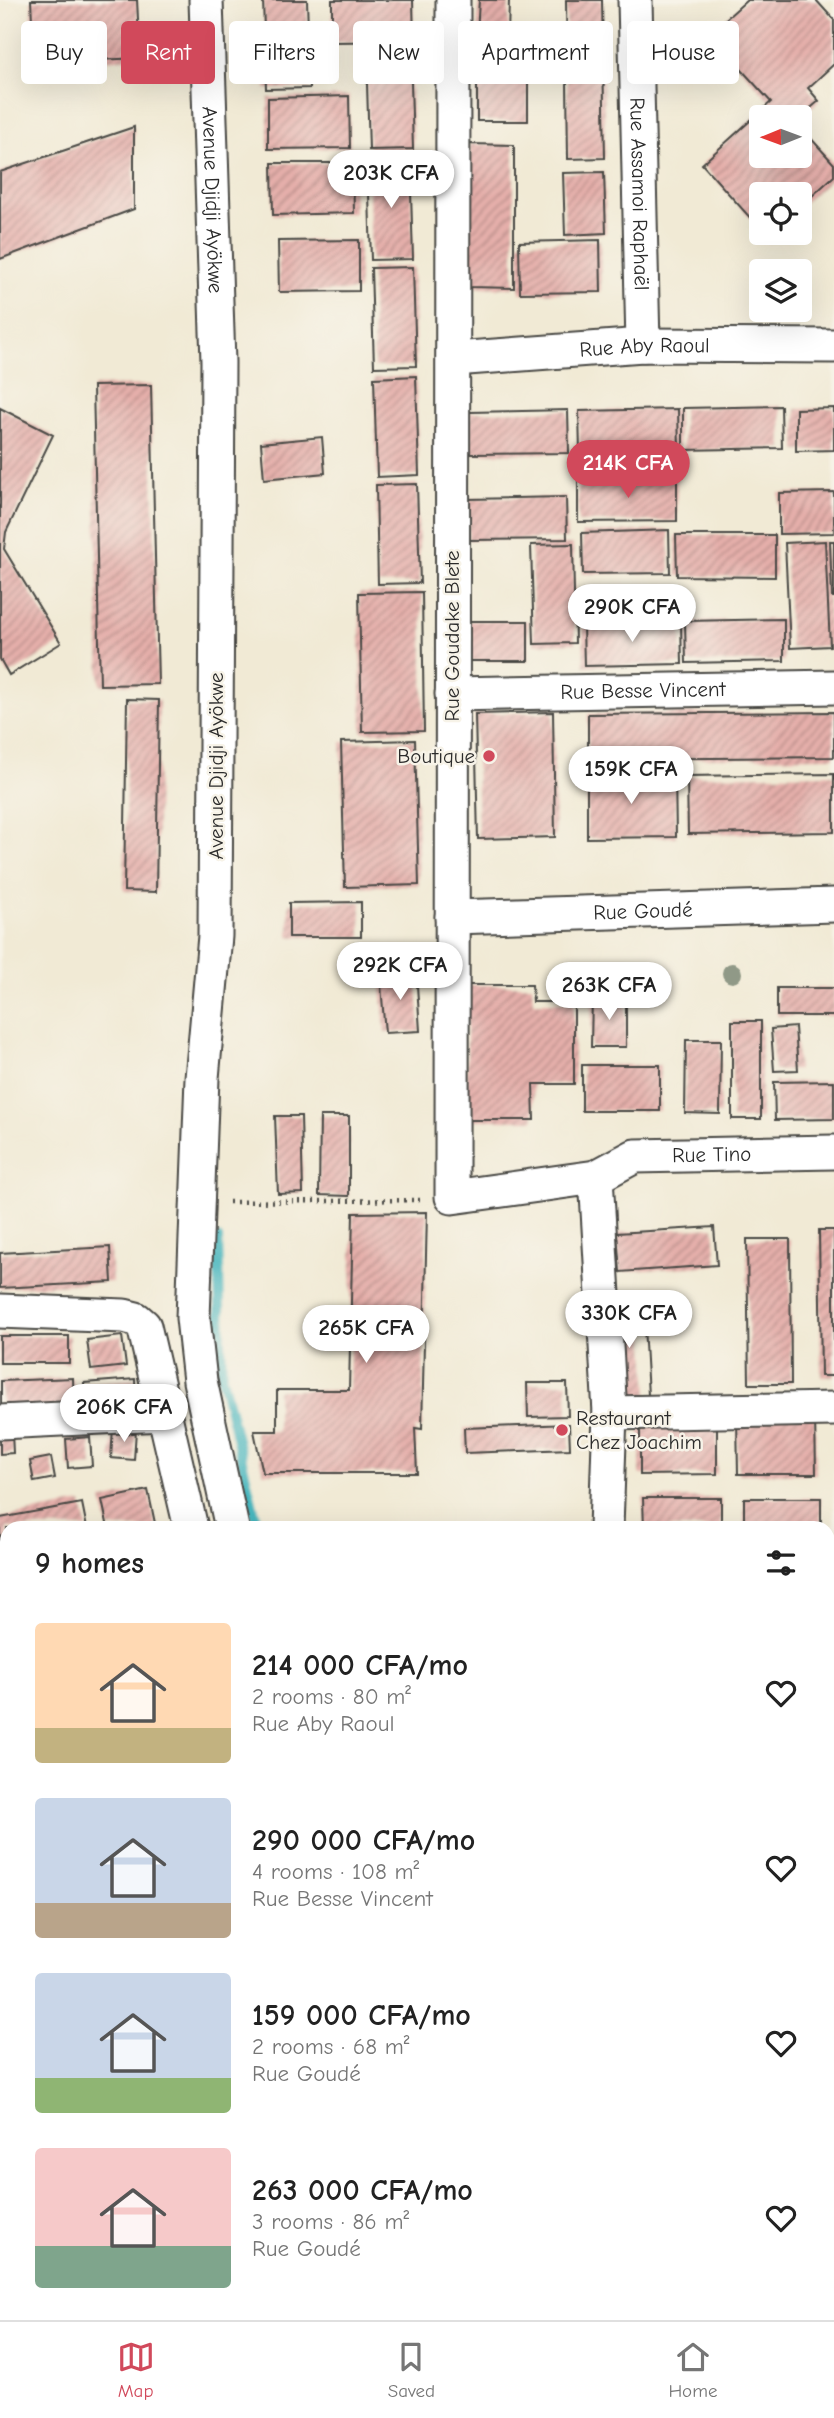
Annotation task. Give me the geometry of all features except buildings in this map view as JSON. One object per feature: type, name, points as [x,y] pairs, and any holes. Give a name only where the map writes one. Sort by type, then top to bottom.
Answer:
[{"type":"street","name":"Avenue Djidji Ayökwe","points":[[206,0],[218,362],[215,936],[202,1078],[194,1331],[200,1381],[230,1521]]},
{"type":"street","name":"Rue Goudake Blete","points":[[452,1197],[453,0]]},
{"type":"street","name":"Rue Assamoi Raphaël","points":[[635,0],[643,345]]},
{"type":"street","name":"Rue Aby Raoul","points":[[454,359],[643,345],[834,346]]},
{"type":"street","name":"Rue Besse Vincent","points":[[452,694],[834,687]]},
{"type":"street","name":"Rue Goudé","points":[[452,917],[834,905]]},
{"type":"street","name":"Rue Tino","points":[[596,1177],[635,1156],[834,1152]]},
{"type":"street","points":[[452,1197],[596,1177],[610,1413],[606,1521]]},
{"type":"street","points":[[0,1311],[124,1316],[136,1319],[144,1326],[189,1521]]},
{"type":"street","points":[[610,1413],[834,1409]]},
{"type":"street","points":[[0,1422],[163,1414]]},
{"type":"path","points":[[199,1203],[406,1201],[452,1197]]},
{"type":"waterway","points":[[218,1239],[222,1377],[256,1521]]},
{"type":"place","name":"Boutique","points":[[489,756]]},
{"type":"place","name":"Restaurant Chez Joachim","points":[[562,1430]]}]
